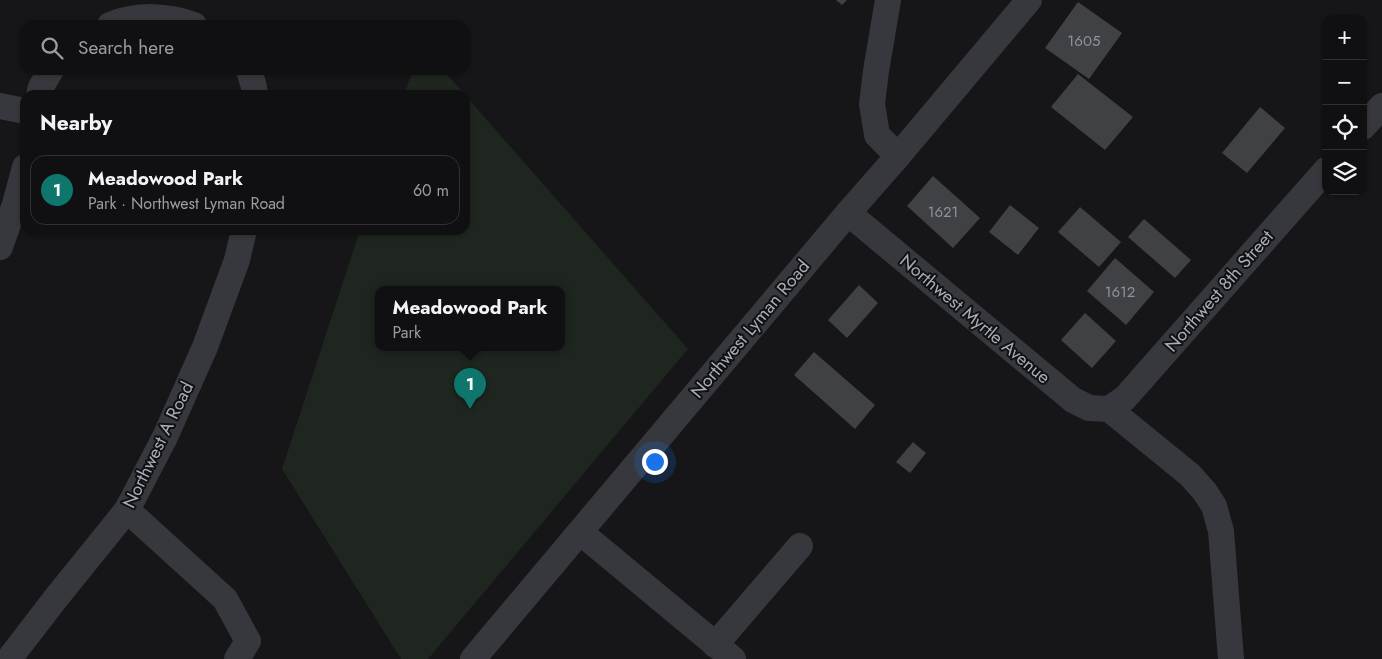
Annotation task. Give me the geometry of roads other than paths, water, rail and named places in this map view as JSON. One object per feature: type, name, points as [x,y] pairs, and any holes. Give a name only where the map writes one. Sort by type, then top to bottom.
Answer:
[{"type":"street","points":[[888,0],[872,104],[877,135],[898,156]]},
{"type":"street","name":"Northwest Lyman Road","points":[[473,659],[898,156],[1019,3]]},
{"type":"street","points":[[128,20],[145,17],[176,20]]},
{"type":"street","points":[[40,90],[48,75]]},
{"type":"street","points":[[250,75],[254,90]]},
{"type":"street","points":[[0,106],[20,110]]},
{"type":"street","points":[[1367,123],[1382,106]]},
{"type":"street","name":"Northwest 8th Street","points":[[1109,409],[1125,398],[1322,175]]},
{"type":"street","points":[[0,246],[16,204],[20,188]]},
{"type":"street","name":"Northwest Myrtle Avenue","points":[[848,213],[1073,400],[1089,408],[1109,409]]},
{"type":"street","name":"Northwest A Road","points":[[9,659],[127,510],[165,437],[205,347],[237,260],[243,235]]},
{"type":"street","points":[[1109,409],[1190,475],[1214,506],[1221,531],[1231,659]]},
{"type":"street","points":[[127,510],[225,599],[248,641],[237,659]]},
{"type":"street","points":[[580,532],[724,652],[800,546]]},
{"type":"place","name":"Meadowood Park","points":[[470,409]]}]
